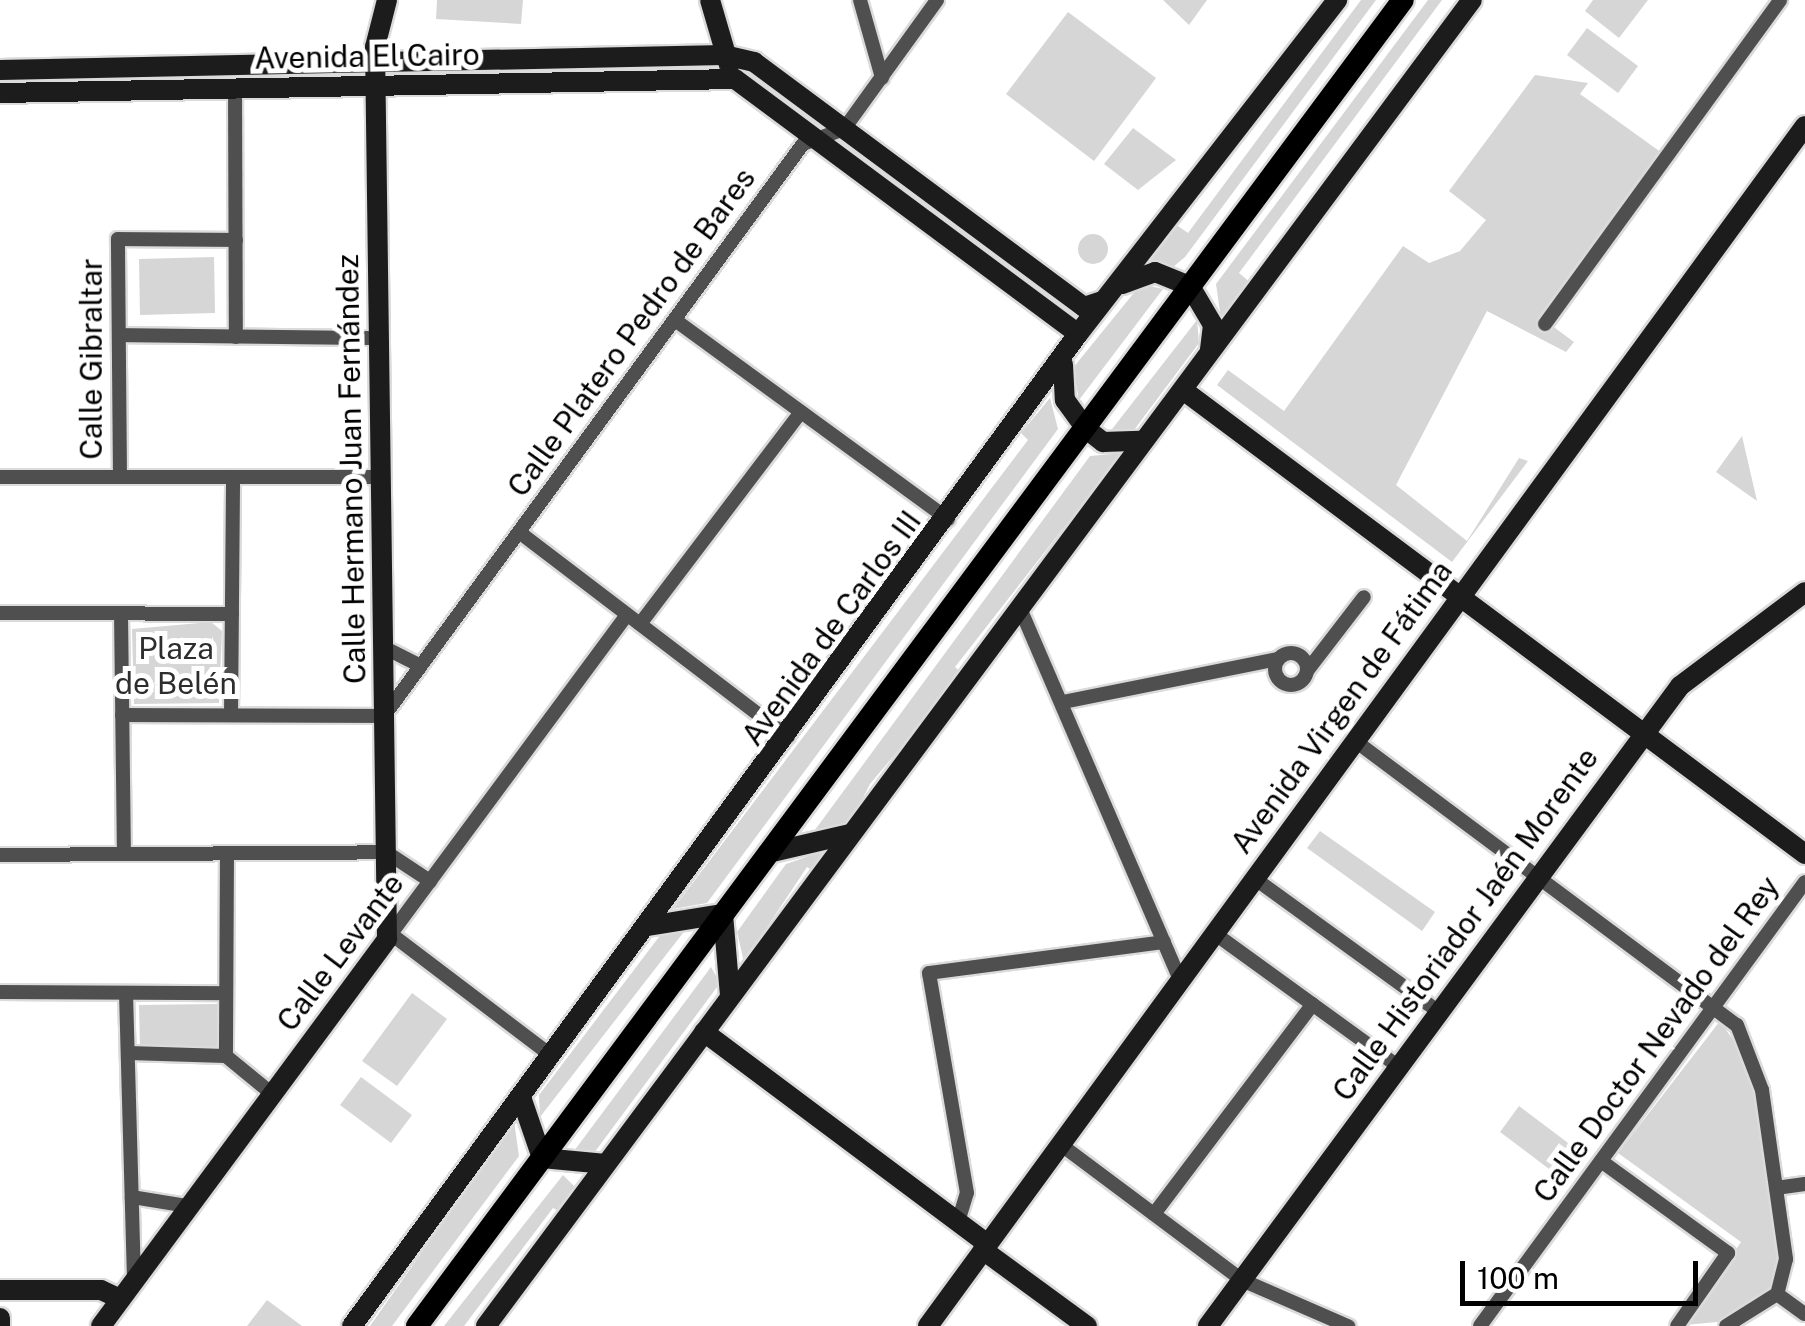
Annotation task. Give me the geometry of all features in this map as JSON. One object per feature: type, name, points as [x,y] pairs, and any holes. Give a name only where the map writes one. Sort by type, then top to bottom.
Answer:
[{"type":"main road","points":[[417,1326],[1403,0]]},
{"type":"street","name":"Calle Hermano Juan Fernández","points":[[386,0],[376,86],[389,936]]},
{"type":"street","points":[[710,0],[724,55],[735,79],[1078,334]]},
{"type":"street","points":[[860,0],[882,78]]},
{"type":"street","points":[[816,139],[844,129],[937,0]]},
{"type":"street","name":"Avenida de Carlos III","points":[[352,1326],[1063,366],[1078,334],[1120,285],[1336,0]]},
{"type":"street","points":[[486,1326],[1472,0]]},
{"type":"street","points":[[1545,324],[1780,0]]},
{"type":"street","name":"Avenida El Cairo","points":[[0,70],[724,55],[754,62],[1084,307],[1103,301]]},
{"type":"street","name":"Avenida El Cairo","points":[[0,92],[735,79]]},
{"type":"street","points":[[235,88],[236,336]]},
{"type":"street","name":"Avenida Virgen de Fátima","points":[[928,1326],[1805,126]]},
{"type":"street","name":"Calle Platero Pedro de Bares","points":[[384,716],[675,320],[816,139]]},
{"type":"street","name":"Calle Gibraltar","points":[[120,477],[118,240],[236,240]]},
{"type":"street","points":[[1120,285],[1155,272],[1190,286],[1212,326],[1209,355]]},
{"type":"street","points":[[675,320],[948,520]]},
{"type":"street","points":[[118,335],[379,338]]},
{"type":"street","points":[[1063,366],[1065,400],[1084,428],[1103,442],[1141,441]]},
{"type":"street","points":[[1183,390],[1805,854]]},
{"type":"street","name":"Calle Levante","points":[[102,1326],[134,1276],[430,881],[802,412]]},
{"type":"street","points":[[0,477],[381,477]]},
{"type":"street","points":[[231,715],[232,477]]},
{"type":"street","points":[[519,532],[788,737]]},
{"type":"street","name":"Calle Historiador Jaén Morente","points":[[1208,1326],[1642,735],[1705,662],[1805,592]]},
{"type":"street","points":[[1278,659],[1282,683],[1298,684],[1364,596]]},
{"type":"street","points":[[1020,606],[1180,979]]},
{"type":"street","points":[[0,613],[232,614]]},
{"type":"street","points":[[121,613],[124,854]]},
{"type":"street","points":[[383,647],[420,666]]},
{"type":"street","points":[[1063,702],[1296,654],[1307,671]]},
{"type":"street","points":[[122,714],[384,716]]},
{"type":"street","points":[[1354,740],[1715,1006],[1754,1060],[1786,1258],[1778,1294],[1726,1326]]},
{"type":"street","points":[[768,853],[850,834]]},
{"type":"street","points":[[0,854],[386,852],[430,881]]},
{"type":"street","points":[[226,1056],[227,853]]},
{"type":"street","points":[[1254,878],[1438,1011]]},
{"type":"street","name":"Calle Doctor Nevado del Rey","points":[[1480,1326],[1805,882]]},
{"type":"street","points":[[648,926],[723,914],[730,996]]},
{"type":"street","points":[[1214,933],[1398,1066]]},
{"type":"street","points":[[389,936],[552,1056]]},
{"type":"street","points":[[958,1222],[967,1192],[929,973],[1164,942]]},
{"type":"street","points":[[0,992],[226,993]]},
{"type":"street","points":[[126,992],[134,1276]]},
{"type":"street","points":[[1154,1214],[1313,1004]]},
{"type":"street","points":[[704,1032],[958,1222],[1087,1326]]},
{"type":"street","points":[[128,1053],[226,1056],[271,1093]]},
{"type":"street","points":[[521,1097],[542,1158],[606,1164]]},
{"type":"street","points":[[1060,1144],[1242,1280],[1348,1326]]},
{"type":"street","points":[[1601,1161],[1728,1253],[1677,1326]]},
{"type":"street","points":[[1776,1188],[1805,1184]]},
{"type":"street","points":[[132,1197],[187,1206]]},
{"type":"street","points":[[0,1290],[101,1290],[118,1298]]},
{"type":"street","points":[[1778,1294],[1805,1314]]},
{"type":"street","points":[[0,1318],[0,1326]]},
{"type":"green space","points":[[437,0],[523,0],[521,24],[436,19]]},
{"type":"green space","points":[[1163,0],[1207,0],[1189,25]]},
{"type":"green space","points":[[1361,0],[1376,0],[1185,257],[1173,267],[1144,266],[1175,224],[1188,233]]},
{"type":"green space","points":[[1428,0],[1442,0],[1239,273],[1252,284],[1221,319],[1216,284]]},
{"type":"green space","points":[[1593,0],[1648,0],[1619,38],[1585,11]]},
{"type":"green space","points":[[1068,12],[1156,78],[1094,161],[1006,94]]},
{"type":"green space","points":[[1587,28],[1638,66],[1618,93],[1567,55]]},
{"type":"green space","points":[[1535,75],[1588,83],[1580,94],[1662,153],[1551,325],[1574,342],[1566,352],[1487,311],[1396,485],[1467,541],[1519,458],[1528,461],[1452,562],[1217,385],[1228,370],[1284,411],[1403,246],[1429,263],[1460,251],[1486,220],[1449,191]]},
{"type":"green space","points":[[1133,128],[1176,160],[1138,190],[1104,164]]},
{"type":"green space","points":[[1093,234],[1104,238],[1108,249],[1104,260],[1093,264],[1082,260],[1078,249],[1082,238]]},
{"type":"green space","points":[[214,257],[215,313],[140,315],[139,259]]},
{"type":"green space","points":[[1141,284],[1163,289],[1079,400],[1073,368]]},
{"type":"green space","points":[[1197,320],[1199,343],[1134,430],[1109,433]]},
{"type":"green space","points":[[1050,398],[1058,429],[707,903],[673,909],[1028,440],[1021,433]]},
{"type":"green space","points":[[1742,436],[1757,501],[1716,472]]},
{"type":"green space","points":[[1122,453],[955,667],[963,674],[870,784],[846,831],[812,834],[1090,456]]},
{"type":"green space","name":"Plaza de Belén","points":[[211,622],[222,631],[219,703],[134,704],[132,629]]},
{"type":"green space","points":[[1320,831],[1435,912],[1422,931],[1307,848]]},
{"type":"green space","points":[[829,849],[815,872],[807,867],[744,962],[737,932],[786,864]]},
{"type":"green space","points":[[665,929],[683,933],[540,1117],[539,1095]]},
{"type":"green space","points":[[711,967],[720,983],[594,1153],[574,1151]]},
{"type":"green space","points":[[412,993],[447,1019],[397,1086],[362,1061]]},
{"type":"green space","points":[[217,1004],[217,1047],[140,1047],[139,1005]]},
{"type":"green space","points":[[1720,1021],[1749,1063],[1782,1259],[1775,1288],[1727,1321],[1685,1325],[1741,1242],[1618,1153]]},
{"type":"green space","points":[[361,1077],[412,1115],[391,1143],[340,1105]]},
{"type":"green space","points":[[1519,1106],[1576,1149],[1557,1175],[1500,1132]]},
{"type":"green space","points":[[514,1121],[519,1156],[392,1326],[370,1326]]},
{"type":"green space","points":[[563,1175],[576,1188],[561,1212],[553,1208],[464,1326],[444,1326]]},
{"type":"green space","points":[[267,1300],[302,1326],[247,1326]]}]
